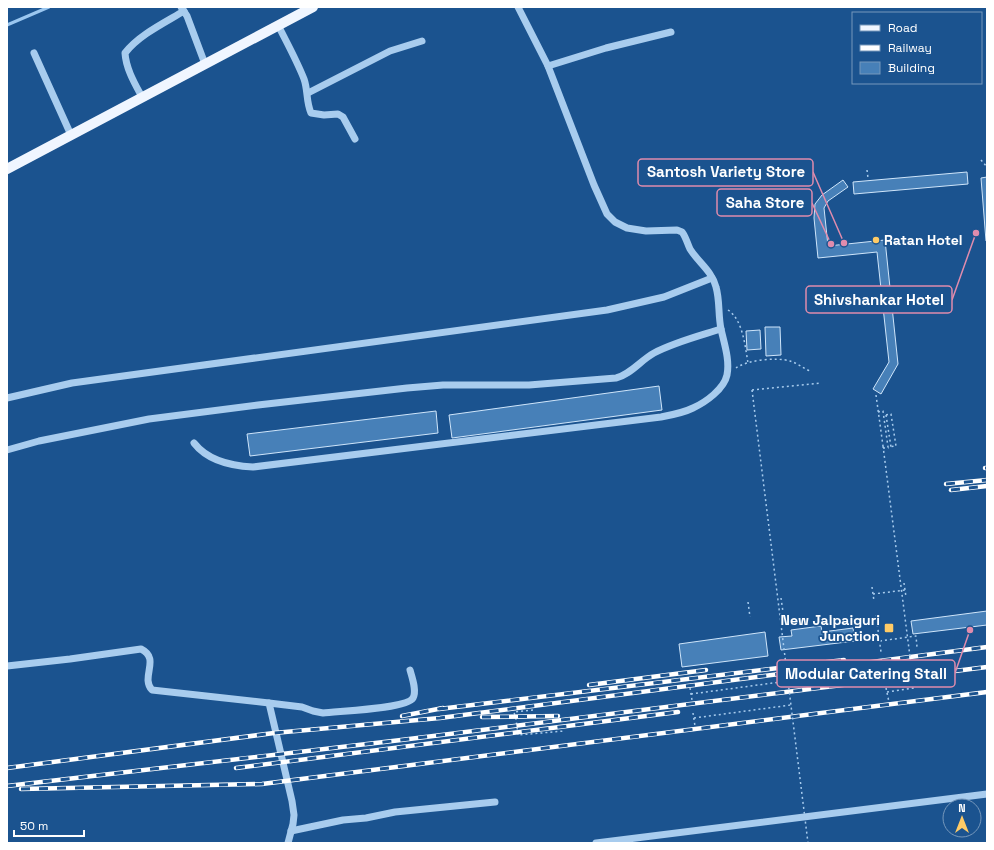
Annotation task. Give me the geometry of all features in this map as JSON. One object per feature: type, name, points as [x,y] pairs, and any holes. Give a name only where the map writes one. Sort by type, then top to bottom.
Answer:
[{"type":"main road","points":[[7,169],[313,7]]},
{"type":"street","points":[[194,443],[204,453],[225,463],[237,466],[253,467],[661,417],[681,413],[694,408],[710,398],[720,388],[725,381],[728,369],[721,329],[720,309],[716,286],[712,278],[690,249],[685,236],[680,231],[636,230],[621,226],[611,219],[600,200],[548,66],[518,7]]},
{"type":"street","points":[[142,98],[128,69],[125,54],[128,48],[182,9],[187,16],[206,64]]},
{"type":"street","points":[[278,25],[304,77],[311,113],[324,115],[338,114],[342,117],[355,139]]},
{"type":"street","points":[[548,66],[606,48],[671,32]]},
{"type":"street","points":[[308,93],[390,51],[422,41]]},
{"type":"street","points":[[34,53],[71,135]]},
{"type":"street","points":[[7,398],[72,383],[607,310],[664,297],[712,278]]},
{"type":"street","points":[[7,450],[149,418],[258,405],[436,386],[530,385],[616,378],[626,375],[643,360],[676,343],[721,329]]},
{"type":"street","points":[[7,666],[141,649],[147,652],[150,657],[149,683],[152,690],[302,707],[313,712],[323,713],[392,706],[408,702],[414,697],[415,692],[410,670]]},
{"type":"street","points":[[269,704],[294,815],[288,843]]},
{"type":"street","points":[[596,843],[987,794]]},
{"type":"street","points":[[291,831],[343,820],[366,818],[395,812],[495,802]]},
{"type":"path","points":[[981,160],[987,167]]},
{"type":"path","points":[[867,170],[868,178]]},
{"type":"path","points":[[720,309],[728,310],[734,315],[738,322],[748,363]]},
{"type":"path","points":[[728,369],[736,368],[748,363],[767,360],[789,360],[810,371]]},
{"type":"path","points":[[808,843],[752,390],[821,383]]},
{"type":"path","points":[[876,395],[914,688],[887,692]]},
{"type":"path","points":[[878,412],[883,411],[884,414],[888,447],[896,446],[891,414],[886,415],[890,441],[891,447],[883,447]]},
{"type":"path","points":[[904,583],[906,597]]},
{"type":"path","points":[[872,586],[874,601]]},
{"type":"path","points":[[873,594],[905,590]]},
{"type":"path","points":[[781,598],[783,612]]},
{"type":"path","points":[[748,602],[750,617]]},
{"type":"path","points":[[778,606],[782,605]]},
{"type":"path","points":[[876,615],[882,652]]},
{"type":"path","points":[[880,641],[916,636],[917,647]]},
{"type":"path","points":[[883,663],[884,676]]},
{"type":"path","points":[[883,667],[911,664]]},
{"type":"path","points":[[691,694],[788,681]]},
{"type":"path","points":[[690,688],[692,700]]},
{"type":"path","points":[[886,688],[889,702]]},
{"type":"path","points":[[694,718],[791,705]]},
{"type":"path","points":[[534,710],[514,712],[518,735],[564,731]]},
{"type":"path","points":[[693,713],[695,726]]},
{"type":"building","points":[[967,172],[968,184],[854,194],[853,182]]},
{"type":"building","points":[[987,177],[987,241],[986,241],[981,178]]},
{"type":"building","points":[[843,180],[848,187],[828,201],[824,208],[828,246],[885,240],[898,364],[881,394],[873,389],[889,362],[877,252],[818,258],[814,218],[815,204],[822,195]]},
{"type":"building","points":[[765,327],[780,327],[781,355],[766,356]]},
{"type":"building","points":[[760,330],[761,349],[747,350],[746,331]]},
{"type":"building","points":[[659,386],[662,410],[452,438],[449,415]]},
{"type":"building","points":[[436,411],[438,433],[250,456],[247,434]]},
{"type":"building","points":[[987,611],[987,625],[913,634],[911,621]]},
{"type":"building","points":[[821,626],[822,632],[853,628],[855,641],[781,650],[779,637],[792,636],[791,630]]},
{"type":"building","points":[[765,632],[768,656],[682,667],[679,644]]},
{"type":"waterway","points":[[7,25],[49,7]]},
{"type":"railway","points":[[946,484],[987,480]]},
{"type":"railway","points":[[951,490],[987,486]]},
{"type":"railway","points":[[7,768],[274,733],[440,718],[987,647]]},
{"type":"railway","points":[[439,709],[844,660]]},
{"type":"railway","points":[[7,786],[401,740],[987,667]]},
{"type":"railway","points":[[589,685],[706,670]]},
{"type":"railway","points":[[21,789],[262,784],[987,692]]},
{"type":"railway","points":[[402,716],[443,708]]},
{"type":"railway","points":[[236,768],[678,712]]},
{"type":"railway","points":[[482,717],[558,716]]},
{"type":"place","name":"Shivshankar Hotel","points":[[976,233]]},
{"type":"place","name":"Ratan Hotel","points":[[876,240]]},
{"type":"place","name":"Santosh Variety Store","points":[[844,243]]},
{"type":"place","name":"Saha Store","points":[[831,244]]},
{"type":"place","name":"New Jalpaiguri Junction","points":[[889,628]]},
{"type":"place","name":"Modular Catering Stall","points":[[970,630]]}]
